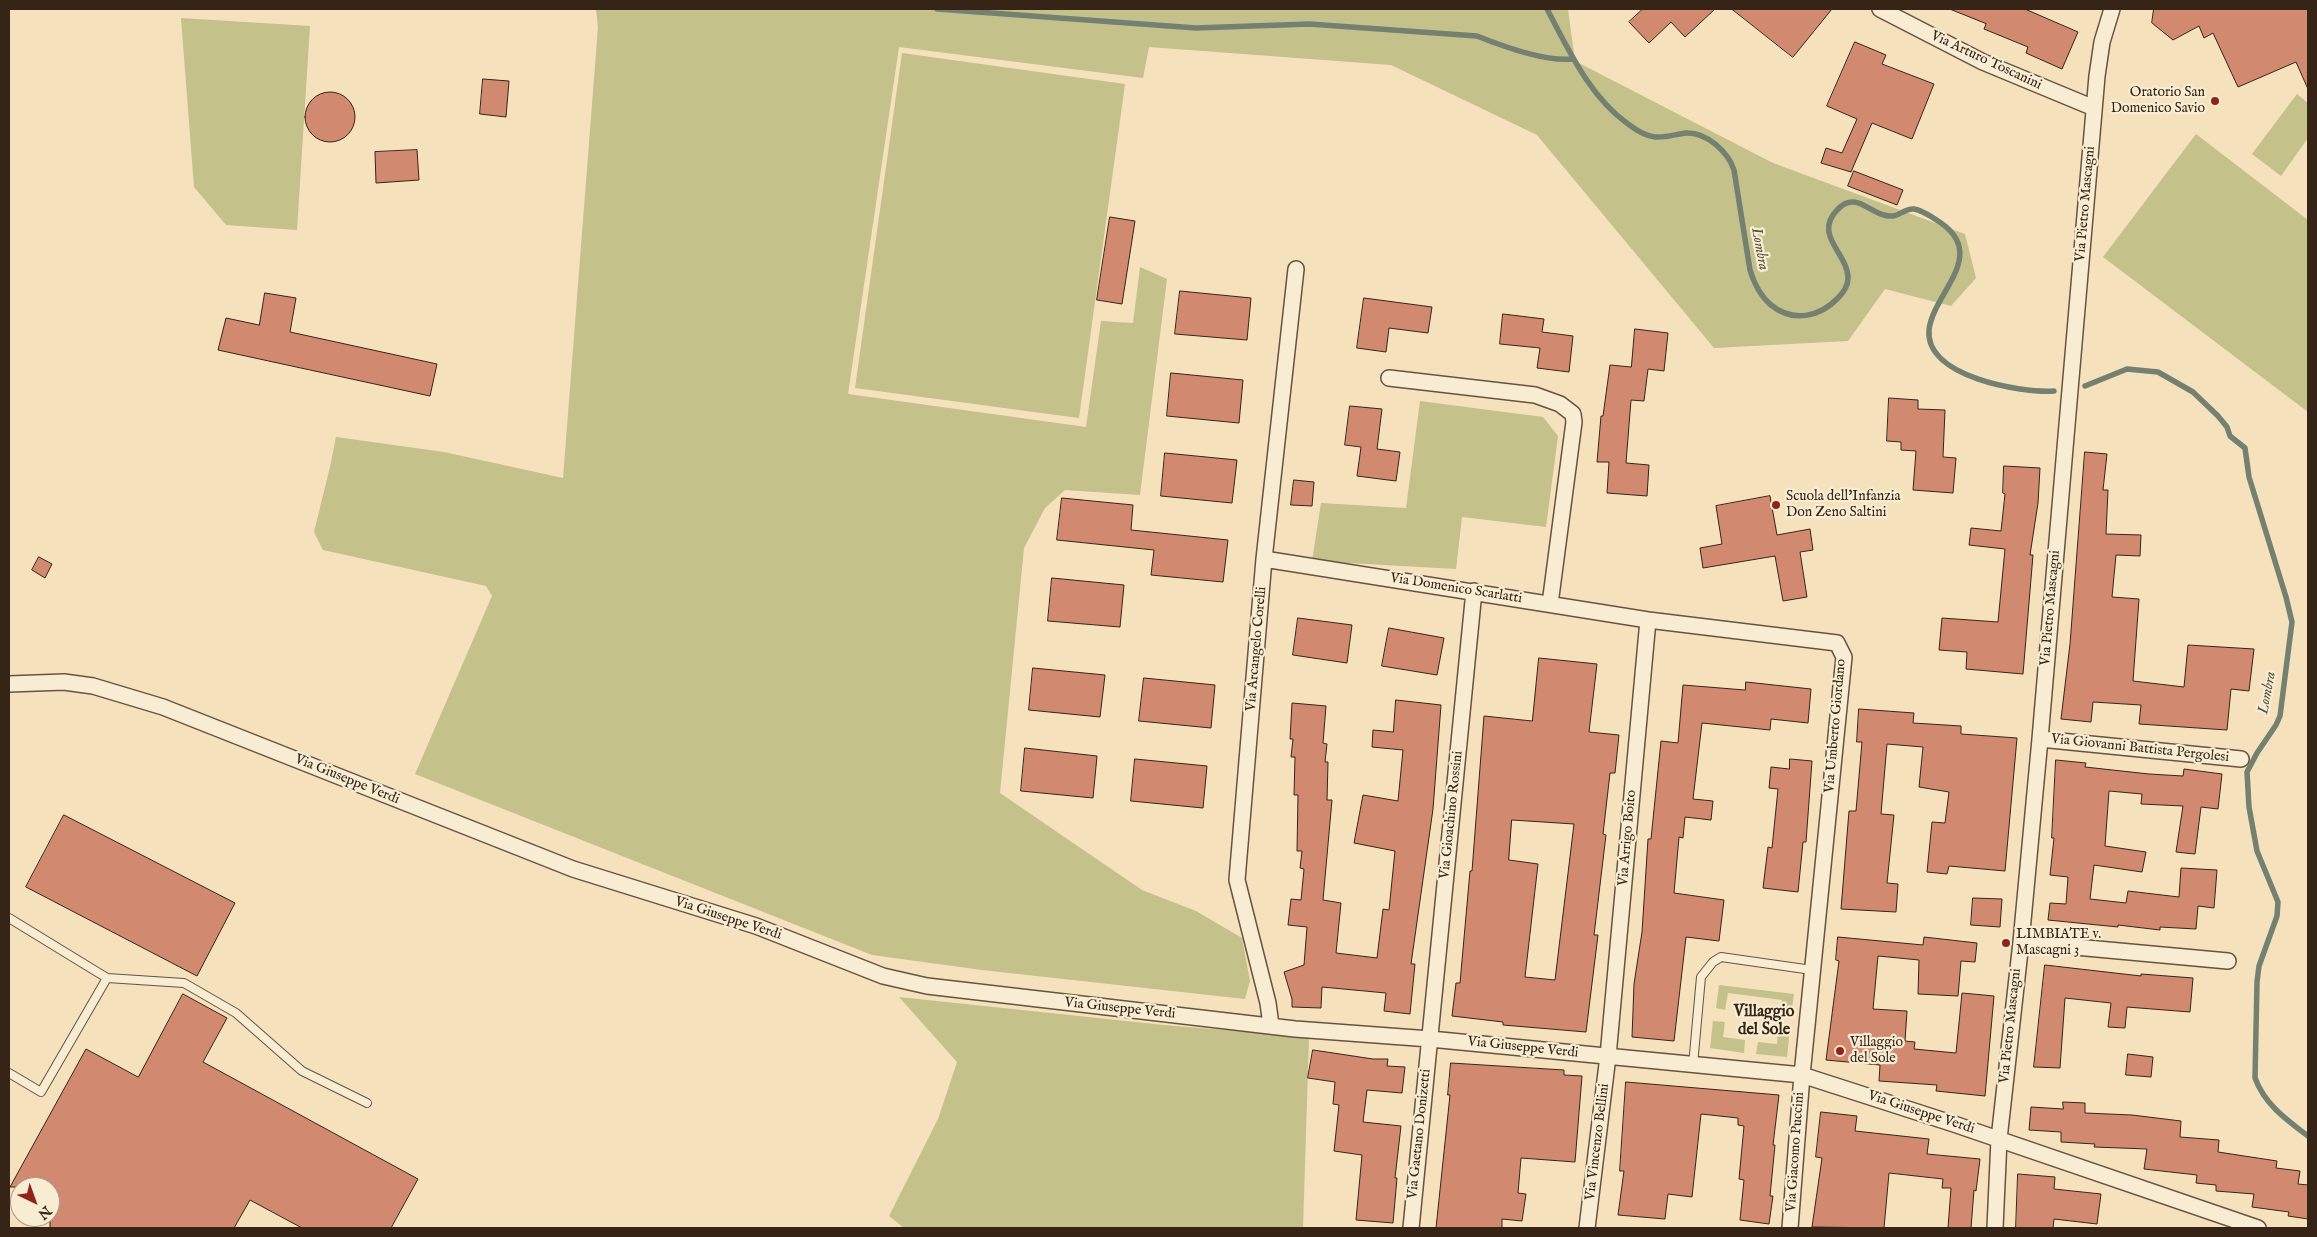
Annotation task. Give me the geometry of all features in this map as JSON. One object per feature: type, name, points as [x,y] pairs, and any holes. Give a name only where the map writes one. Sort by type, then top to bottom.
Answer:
[{"type":"street","name":"Via Arturo Toscanini","points":[[1880,9],[1983,62],[2094,108]]},
{"type":"street","name":"Via Pietro Mascagni","points":[[1995,1228],[1999,1139],[2021,942],[2040,739],[2097,76],[2102,42],[2112,9]]},
{"type":"street","name":"Via Arcangelo Corelli","points":[[1271,1025],[1268,1003],[1237,880],[1264,559],[1296,270]]},
{"type":"street","points":[[1388,378],[1534,396],[1560,404],[1572,414],[1574,422],[1550,604]]},
{"type":"street","name":"Via Domenico Scarlatti","points":[[1264,559],[1648,620]]},
{"type":"street","name":"Via Gioachino Rossini","points":[[1430,1039],[1474,591]]},
{"type":"street","name":"Via Umberto Giordano","points":[[1648,620],[1837,643],[1844,657],[1812,970]]},
{"type":"street","name":"Via Arrigo Boito","points":[[1608,1056],[1648,620]]},
{"type":"street","name":"Via Giuseppe Verdi","points":[[9,684],[64,682],[93,686],[164,707],[572,869],[756,926],[883,976],[937,988],[1271,1025],[1802,1075],[1999,1139],[2258,1228]]},
{"type":"street","name":"Via Giovanni Battista Pergolesi","points":[[2040,739],[2241,759]]},
{"type":"street","points":[[2021,942],[2228,961]]},
{"type":"street","name":"Via Giacomo Puccini","points":[[1790,1228],[1812,970]]},
{"type":"street","name":"Via Gaetano Donizetti","points":[[1410,1228],[1430,1039]]},
{"type":"street","name":"Via Vincenzo Bellini","points":[[1588,1228],[1608,1056]]},
{"type":"lane","points":[[9,918],[107,978],[184,983],[236,1013],[302,1071],[367,1103]]},
{"type":"lane","points":[[1693,1065],[1701,977],[1712,962],[1721,958],[1736,959],[1812,970]]},
{"type":"lane","points":[[9,1073],[41,1092],[107,978]]},
{"type":"shaded area","points":[[596,9],[1568,9],[1575,61],[1773,163],[1965,234],[1976,278],[1951,306],[1885,289],[1848,341],[1714,348],[1537,135],[1391,65],[1149,47],[1143,78],[899,47],[848,394],[1086,427],[1101,321],[1133,323],[1140,267],[1167,279],[1140,495],[1065,490],[1045,508],[1024,548],[1000,793],[1142,890],[1196,911],[1242,938],[1250,981],[1245,999],[982,970],[872,955],[415,774],[492,596],[486,586],[323,550],[314,532],[336,437],[444,452],[563,478],[598,27]]},
{"type":"shaded area","points":[[181,18],[310,26],[297,230],[226,225],[194,187]]},
{"type":"shaded area","points":[[902,53],[1125,84],[1079,418],[855,388]]},
{"type":"shaded area","points":[[2297,94],[2308,103],[2308,138],[2281,176],[2252,154]]},
{"type":"shaded area","points":[[2196,134],[2308,220],[2308,412],[2103,257]]},
{"type":"shaded area","points":[[1420,401],[1543,417],[1558,436],[1546,527],[1462,517],[1456,569],[1312,561],[1321,503],[1406,508]]},
{"type":"shaded area","points":[[1719,985],[1794,994],[1791,1016],[1780,1014],[1782,1000],[1728,993],[1725,1010],[1716,1008]]},
{"type":"shaded area","points":[[899,997],[1164,1025],[1309,1037],[1303,1228],[904,1228],[889,1216],[938,1119],[957,1062]]},
{"type":"shaded area","points":[[1713,1021],[1725,1022],[1723,1037],[1745,1040],[1744,1053],[1710,1048]]},
{"type":"shaded area","points":[[1778,1028],[1790,1028],[1787,1057],[1756,1054],[1758,1042],[1777,1044]]},
{"type":"building","points":[[1643,9],[1715,9],[1685,37],[1671,22],[1649,43],[1629,22]]},
{"type":"building","points":[[1732,9],[1832,9],[1793,57]]},
{"type":"building","points":[[1950,9],[2025,9],[2078,32],[2062,69],[2026,53],[2028,47],[1984,29],[1986,24]]},
{"type":"building","points":[[2154,9],[2308,9],[2308,89],[2296,62],[2238,87],[2213,33],[2204,38],[2199,26],[2173,40],[2152,23]]},
{"type":"building","points":[[1855,42],[1886,55],[1882,64],[1934,84],[1912,139],[1872,123],[1851,172],[1821,163],[1826,148],[1842,153],[1857,119],[1827,106]]},
{"type":"building","points":[[483,79],[509,81],[506,117],[480,114]]},
{"type":"building","points":[[330,92],[344,96],[351,103],[355,117],[351,131],[344,138],[330,142],[316,138],[309,131],[305,117],[309,103],[316,96]]},
{"type":"building","points":[[417,150],[419,180],[376,183],[375,152]]},
{"type":"building","points":[[1854,171],[1903,190],[1897,205],[1848,186]]},
{"type":"building","points":[[1110,217],[1135,221],[1122,304],[1097,300]]},
{"type":"building","points":[[1180,291],[1251,298],[1247,340],[1175,334]]},
{"type":"building","points":[[265,293],[296,298],[290,332],[437,364],[430,396],[218,350],[226,318],[259,325]]},
{"type":"building","points":[[1364,298],[1432,307],[1428,333],[1389,328],[1386,352],[1357,348]]},
{"type":"building","points":[[1503,314],[1544,319],[1542,332],[1573,336],[1569,372],[1537,368],[1540,348],[1500,344]]},
{"type":"building","points":[[1635,329],[1668,333],[1664,371],[1648,369],[1644,401],[1631,400],[1626,463],[1649,465],[1647,496],[1607,493],[1609,462],[1597,462],[1601,416],[1603,416],[1610,365],[1631,367]]},
{"type":"building","points":[[1171,373],[1243,380],[1239,423],[1167,416]]},
{"type":"building","points":[[1889,398],[1918,400],[1918,409],[1945,410],[1943,457],[1956,458],[1953,493],[1913,490],[1916,451],[1901,450],[1901,442],[1887,441]]},
{"type":"building","points":[[1350,406],[1382,409],[1377,449],[1400,452],[1396,481],[1357,476],[1361,447],[1345,445]]},
{"type":"building","points":[[2085,452],[2107,454],[2103,490],[2108,490],[2106,534],[2141,535],[2140,556],[2116,555],[2112,597],[2139,599],[2133,681],[2184,687],[2188,645],[2254,649],[2249,691],[2231,689],[2227,730],[2139,724],[2141,705],[2093,702],[2091,722],[2061,719],[2070,644]]},
{"type":"building","points":[[1165,453],[1237,460],[1232,503],[1161,496]]},
{"type":"building","points":[[2004,466],[2040,468],[2038,503],[2030,555],[2033,555],[2023,674],[1966,669],[1967,652],[1939,650],[1942,618],[1998,622],[2005,549],[1969,545],[1971,528],[2001,531],[2005,494],[2003,493]]},
{"type":"building","points":[[1294,480],[1314,482],[1312,506],[1291,505]]},
{"type":"building","points":[[1770,496],[1777,535],[1810,529],[1813,550],[1800,552],[1807,597],[1783,601],[1775,556],[1703,568],[1700,548],[1722,544],[1716,506]]},
{"type":"building","points":[[1062,498],[1133,505],[1131,530],[1228,540],[1223,582],[1151,575],[1154,550],[1057,540]]},
{"type":"building","points":[[39,557],[52,564],[45,578],[32,570]]},
{"type":"building","points":[[1052,578],[1124,585],[1120,627],[1048,621]]},
{"type":"building","points":[[1298,618],[1352,625],[1347,663],[1293,655]]},
{"type":"building","points":[[1389,628],[1444,638],[1437,675],[1382,666]]},
{"type":"building","points":[[1539,658],[1597,664],[1589,732],[1619,735],[1615,773],[1610,773],[1603,834],[1606,835],[1594,935],[1598,935],[1586,1032],[1503,1025],[1503,1022],[1452,1016],[1456,983],[1460,983],[1470,871],[1472,871],[1484,716],[1532,721]],"holes":[[[1512,820],[1574,824],[1555,980],[1525,977],[1538,864],[1509,860]]]},
{"type":"building","points":[[1033,668],[1105,675],[1100,717],[1029,710]]},
{"type":"building","points":[[1144,678],[1215,685],[1211,728],[1139,721]]},
{"type":"building","points":[[1746,682],[1811,689],[1808,723],[1771,719],[1770,730],[1702,723],[1693,799],[1713,801],[1711,820],[1685,817],[1683,838],[1679,837],[1674,893],[1724,900],[1719,941],[1686,937],[1674,1041],[1632,1037],[1634,984],[1642,932],[1648,839],[1651,839],[1661,741],[1678,743],[1683,685],[1745,690]]},
{"type":"building","points":[[1396,700],[1441,705],[1433,809],[1411,964],[1415,964],[1410,1014],[1384,1011],[1386,993],[1322,987],[1321,1008],[1292,1007],[1292,999],[1284,972],[1304,965],[1307,927],[1288,925],[1291,899],[1301,900],[1304,869],[1300,868],[1302,851],[1297,851],[1298,795],[1294,795],[1295,757],[1291,757],[1293,739],[1290,739],[1292,703],[1326,706],[1323,743],[1327,744],[1325,762],[1328,762],[1327,800],[1332,800],[1323,900],[1341,903],[1336,953],[1377,958],[1383,909],[1389,910],[1395,851],[1354,843],[1363,795],[1398,801],[1403,750],[1372,747],[1373,730],[1393,732]]},
{"type":"building","points":[[1859,709],[1914,713],[1913,723],[1961,726],[1961,734],[2017,738],[2005,871],[1949,866],[1947,874],[1927,872],[1932,822],[1945,823],[1949,792],[1919,787],[1923,747],[1887,744],[1881,814],[1894,815],[1887,883],[1898,884],[1896,912],[1841,909],[1849,811],[1856,811],[1862,742],[1857,742]]},
{"type":"building","points":[[1025,748],[1097,756],[1093,798],[1021,791]]},
{"type":"building","points":[[1135,759],[1207,766],[1203,808],[1131,801]]},
{"type":"building","points":[[1790,759],[1812,761],[1806,842],[1803,842],[1798,892],[1763,888],[1768,847],[1772,848],[1778,789],[1769,788],[1771,767],[1789,769]]},
{"type":"building","points":[[2056,760],[2086,763],[2085,767],[2149,774],[2183,776],[2184,769],[2222,774],[2218,809],[2201,807],[2195,854],[2176,852],[2183,806],[2141,804],[2142,794],[2109,791],[2105,846],[2146,852],[2142,872],[2094,865],[2090,899],[2126,903],[2128,891],[2179,897],[2181,868],[2217,870],[2214,908],[2198,906],[2196,929],[2160,927],[2160,930],[2048,920],[2050,903],[2066,904],[2068,877],[2050,875],[2054,838],[2052,838]]},
{"type":"building","points":[[64,815],[235,903],[197,976],[26,887]]},
{"type":"building","points":[[1973,898],[2002,899],[2000,927],[1971,925]]},
{"type":"building","points":[[1838,937],[1923,945],[1924,937],[1977,943],[1975,962],[1961,961],[1958,996],[1918,994],[1919,960],[1878,956],[1873,1009],[1907,1011],[1905,1041],[1915,1042],[1914,1049],[1956,1053],[1962,993],[1994,996],[1985,1096],[1936,1091],[1937,1085],[1879,1081],[1880,1065],[1826,1060],[1839,961],[1836,960]]},
{"type":"building","points":[[2045,965],[2141,976],[2141,974],[2193,978],[2190,1012],[2127,1007],[2125,1028],[2108,1027],[2111,1003],[2065,998],[2060,1068],[2034,1067]]},
{"type":"building","points":[[183,994],[227,1018],[203,1062],[418,1179],[391,1228],[302,1228],[250,1200],[234,1228],[50,1228],[60,1227],[60,1177],[16,1177],[86,1049],[138,1077]]},
{"type":"building","points":[[1313,1050],[1373,1059],[1388,1059],[1387,1066],[1405,1067],[1402,1093],[1367,1090],[1363,1122],[1401,1126],[1395,1178],[1397,1178],[1393,1223],[1356,1220],[1362,1155],[1334,1151],[1339,1105],[1333,1104],[1335,1082],[1308,1078]]},
{"type":"building","points":[[2128,1054],[2153,1057],[2151,1077],[2126,1075]]},
{"type":"building","points":[[1451,1063],[1564,1070],[1564,1075],[1582,1076],[1575,1162],[1521,1158],[1518,1193],[1526,1194],[1522,1221],[1502,1219],[1502,1228],[1436,1228],[1450,1095],[1448,1095]]},
{"type":"building","points":[[1626,1082],[1779,1095],[1773,1145],[1775,1145],[1770,1196],[1773,1196],[1769,1224],[1740,1220],[1744,1180],[1739,1179],[1744,1126],[1738,1125],[1738,1118],[1701,1114],[1692,1197],[1668,1194],[1665,1219],[1618,1215],[1624,1171],[1620,1171]]},
{"type":"building","points":[[2063,1102],[2085,1103],[2085,1113],[2132,1115],[2181,1121],[2180,1137],[2219,1140],[2218,1152],[2277,1161],[2276,1168],[2300,1171],[2298,1184],[2308,1185],[2308,1219],[2288,1216],[2289,1212],[2252,1207],[2254,1194],[2216,1191],[2216,1185],[2196,1183],[2197,1175],[2144,1169],[2147,1149],[2094,1147],[2095,1144],[2061,1142],[2061,1132],[2029,1130],[2031,1107],[2063,1109]]},
{"type":"building","points":[[1821,1112],[1857,1116],[1855,1131],[1929,1139],[1927,1154],[1980,1159],[1976,1191],[1974,1190],[1971,1228],[1948,1228],[1951,1188],[1942,1188],[1943,1179],[1889,1173],[1884,1228],[1812,1227],[1822,1158],[1816,1157]]},
{"type":"building","points":[[2018,1174],[2055,1177],[2054,1189],[2101,1194],[2097,1224],[2054,1219],[2053,1228],[2016,1228]]},
{"type":"waterway","points":[[937,9],[1196,28],[1309,24],[1477,36],[1537,56],[1572,59]]},
{"type":"waterway","name":"Lombra","points":[[1547,9],[1581,71],[1614,113],[1637,130],[1651,136],[1686,133],[1702,136],[1716,144],[1727,156],[1734,170],[1750,270],[1758,289],[1771,305],[1779,311],[1788,314],[1806,315],[1823,310],[1842,294],[1848,281],[1847,269],[1833,244],[1829,227],[1831,218],[1845,204],[1858,203],[1878,213],[1893,216],[1914,209],[1941,223],[1954,236],[1960,248],[1959,262],[1939,302],[1929,330],[1932,346],[1942,360],[1978,379],[1999,385],[2020,389],[2054,391]]},
{"type":"waterway","name":"Lombra","points":[[2085,386],[2127,369],[2158,372],[2193,392],[2218,416],[2227,427],[2230,436],[2245,448],[2249,477],[2292,622],[2280,716],[2247,772],[2249,807],[2257,851],[2278,902],[2277,916],[2259,966],[2255,1078],[2259,1088],[2271,1104],[2308,1136]]},
{"type":"place","name":"Oratorio San Domenico Savio","points":[[2215,101]]},
{"type":"place","name":"Scuola dell'Infanzia Don Zeno Saltini","points":[[1776,505]]},
{"type":"place","name":"LIMBIATE v. Mascagni 3","points":[[2006,943]]},
{"type":"place","name":"Villaggio del Sole","points":[[1840,1051]]},
{"type":"district","name":"Villaggio del Sole","points":[[1764,1022]]}]
